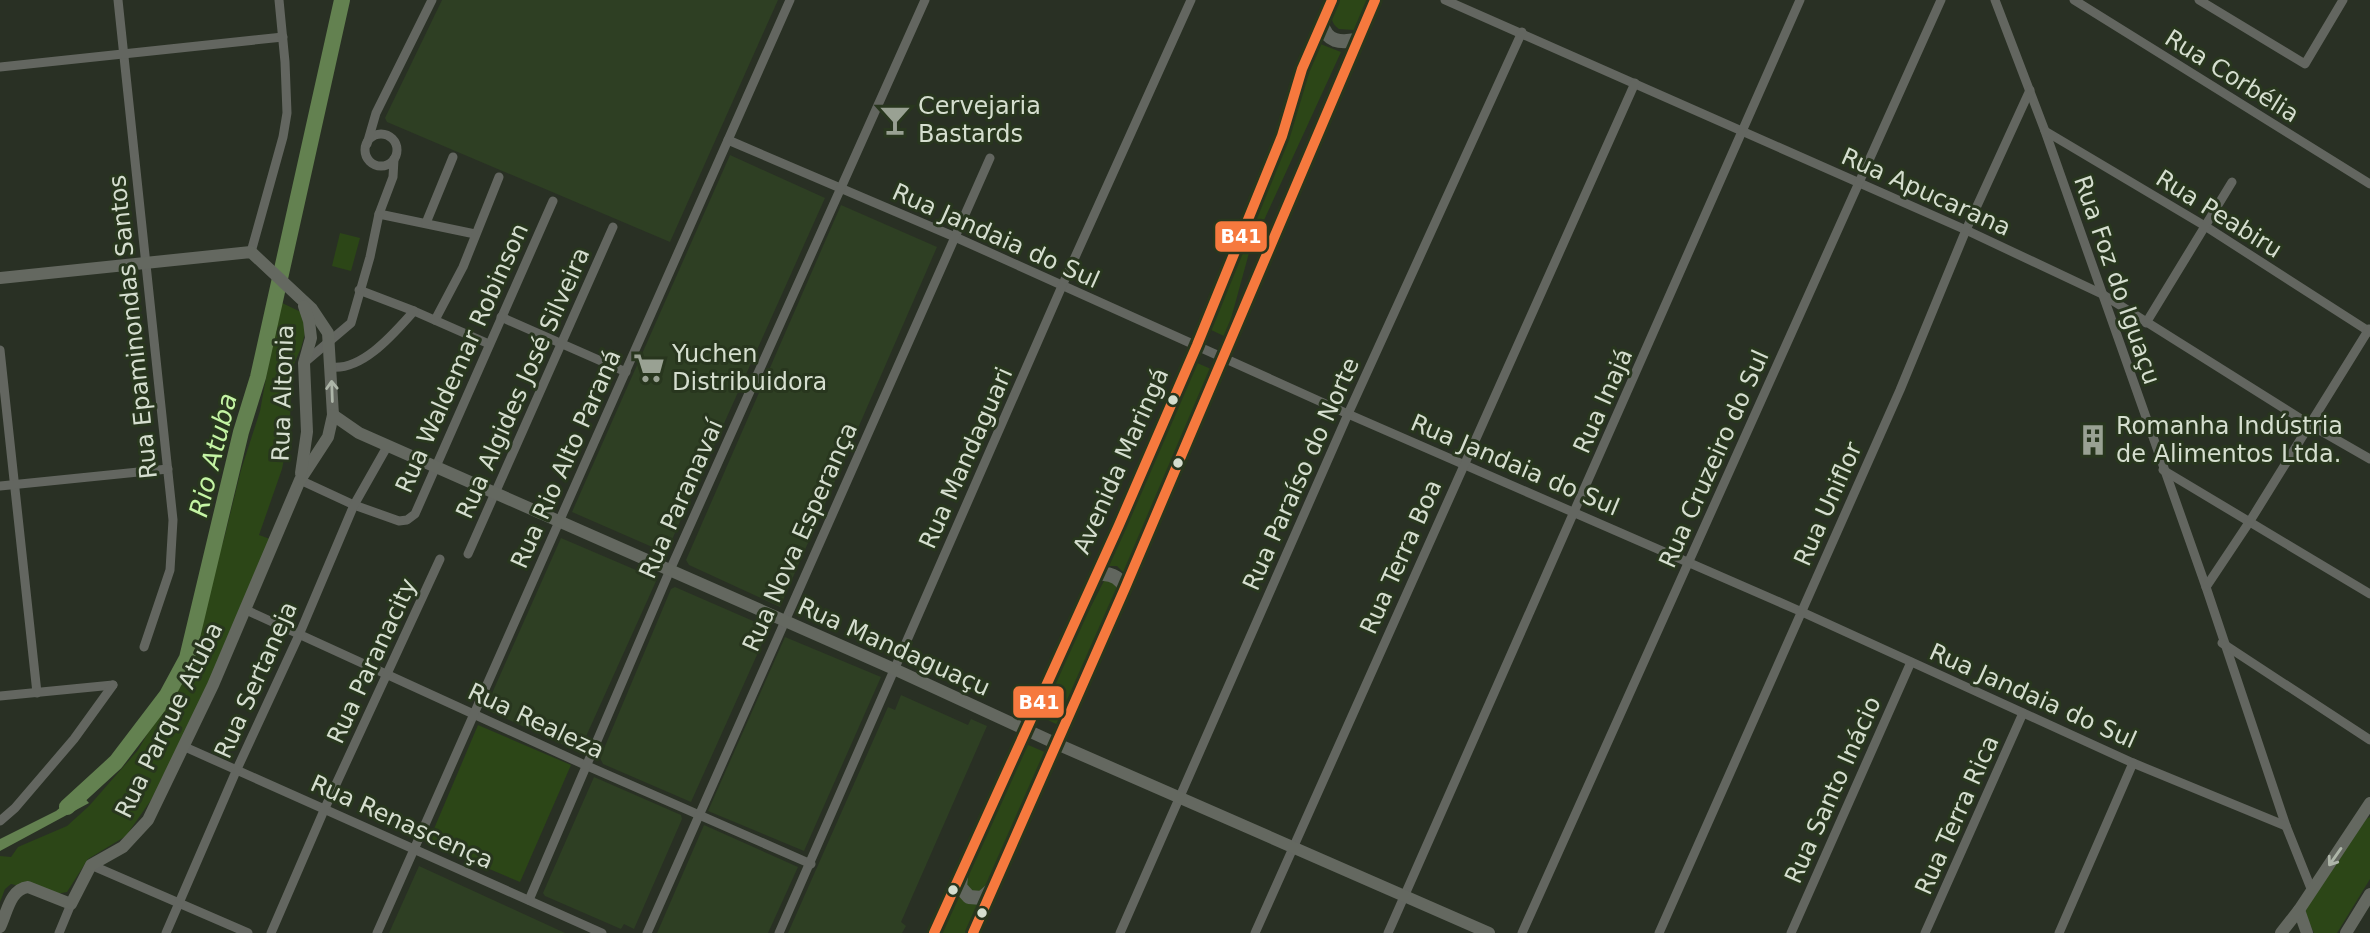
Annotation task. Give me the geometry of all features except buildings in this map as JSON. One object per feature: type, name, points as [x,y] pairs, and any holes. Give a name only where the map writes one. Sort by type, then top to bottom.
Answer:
[{"type":"main road","name":"Avenida Maringá","points":[[934,933],[1197,345],[1282,136],[1302,69],[1332,0]]},
{"type":"main road","points":[[973,933],[1125,588],[1374,0]]},
{"type":"main road","points":[[1322,24],[1328,37],[1335,41],[1356,40]]},
{"type":"main road","points":[[1096,575],[1115,576],[1125,588]]},
{"type":"main road","points":[[961,874],[960,887],[969,897],[982,898],[992,890]]},
{"type":"street","name":"Rua Epaminondas Santos","points":[[118,0],[173,520],[172,553],[165,586],[144,647]]},
{"type":"street","points":[[256,256],[283,137],[287,104],[279,0]]},
{"type":"street","points":[[394,159],[382,166],[368,159],[365,151],[376,113],[432,0]]},
{"type":"street","name":"Rua Rio Alto Paraná","points":[[377,933],[790,0]]},
{"type":"street","name":"Rua Paranavaí","points":[[528,900],[670,570],[925,0]]},
{"type":"street","name":"Rua Mandaguari","points":[[779,933],[1062,286],[1191,0]]},
{"type":"street","name":"Rua Apucarana","points":[[1445,0],[1966,230],[2102,295],[2309,425],[2370,459]]},
{"type":"street","name":"Rua Inajá","points":[[1388,933],[1800,0]]},
{"type":"street","name":"Rua Cruzeiro do Sul","points":[[1522,933],[1941,0]]},
{"type":"street","name":"Rua Foz do Iguaçu","points":[[1995,0],[2045,131],[2206,587],[2222,643],[2286,826],[2312,891]]},
{"type":"street","name":"Rua Corbélia","points":[[2074,0],[2370,184]]},
{"type":"street","points":[[2199,0],[2305,64],[2343,0]]},
{"type":"street","name":"Rua Paraíso do Norte","points":[[1120,933],[1348,414],[1522,32]]},
{"type":"street","points":[[0,67],[283,37]]},
{"type":"street","name":"Rua Terra Boa","points":[[1255,933],[1635,83]]},
{"type":"street","name":"Rua Uniflor","points":[[1659,933],[1900,390],[1966,230],[2030,90]]},
{"type":"street","points":[[376,113],[385,135]]},
{"type":"street","name":"Rua Peabiru","points":[[2045,131],[2205,226],[2369,330]]},
{"type":"street","points":[[304,363],[351,323],[370,257],[379,214],[393,177],[396,145],[385,135],[374,136],[367,144]]},
{"type":"street","name":"Rua Jandaia do Sul","points":[[728,140],[955,237],[1348,414],[1802,611],[2133,763],[2286,826]]},
{"type":"street","points":[[426,223],[453,157]]},
{"type":"street","name":"Rua Nova Esperança","points":[[647,933],[990,158]]},
{"type":"street","points":[[382,166],[387,192]]},
{"type":"street","points":[[435,320],[463,267],[499,177]]},
{"type":"street","points":[[2146,323],[2232,182]]},
{"type":"street","name":"Rua Waldemar Robinson","points":[[354,505],[399,521],[407,520],[415,514],[553,201]]},
{"type":"street","points":[[379,214],[475,234]]},
{"type":"street","name":"Rua Algides José Silveira","points":[[468,554],[613,227]]},
{"type":"street","points":[[0,278],[146,263],[256,256],[300,299]]},
{"type":"street","points":[[359,290],[489,344]]},
{"type":"street","name":"Rua Altonia","points":[[300,299],[324,325],[330,340],[333,415],[328,437],[300,480]]},
{"type":"street","name":"Rua Altonia","points":[[300,299],[311,329],[310,345],[304,363],[307,432],[300,480]]},
{"type":"street","points":[[304,363],[310,359],[320,359],[340,368],[373,352],[414,311]]},
{"type":"street","points":[[501,317],[625,372]]},
{"type":"street","points":[[324,325],[351,323]]},
{"type":"street","points":[[2206,587],[2369,330]]},
{"type":"street","points":[[0,350],[37,693]]},
{"type":"street","name":"Rua Mandaguaçu","points":[[333,415],[359,433],[894,669],[1025,730],[1489,933]]},
{"type":"street","points":[[307,432],[317,438],[328,437]]},
{"type":"street","name":"Rua Mandaguaçu","points":[[328,437],[359,433]]},
{"type":"street","name":"Rua Sertaneja","points":[[166,933],[354,505],[388,445]]},
{"type":"street","points":[[0,486],[168,469]]},
{"type":"street","points":[[2163,470],[2370,594]]},
{"type":"street","points":[[300,480],[354,505]]},
{"type":"street","name":"Rua Parque Atuba","points":[[91,865],[123,847],[148,820],[246,610],[300,480]]},
{"type":"street","name":"Rua Paranacity","points":[[271,933],[325,808],[440,558]]},
{"type":"street","name":"Rua Realeza","points":[[246,610],[585,765],[811,864]]},
{"type":"street","points":[[2222,643],[2370,740]]},
{"type":"street","name":"Rua Santo Inácio","points":[[1791,933],[1911,662]]},
{"type":"street","points":[[0,696],[113,685],[74,739],[15,808],[0,821]]},
{"type":"street","name":"Rua Terra Rica","points":[[1925,933],[2024,713]]},
{"type":"street","name":"Rua Renascença","points":[[184,747],[603,933]]},
{"type":"street","points":[[2059,933],[2133,763]]},
{"type":"street","points":[[2281,933],[2368,810]]},
{"type":"street","points":[[59,933],[91,865],[248,933]]},
{"type":"street","points":[[0,927],[15,893],[20,888],[28,887],[71,904]]},
{"type":"street","points":[[2347,931],[2370,894]]},
{"type":"street","points":[[2299,910],[2307,933]]},
{"type":"street","points":[[2347,931],[2370,916]]},
{"type":"shaded area","points":[[442,0],[778,0],[670,242],[387,122],[385,118]]},
{"type":"shaded area","points":[[1338,0],[1367,0],[1354,30],[1339,29],[1335,26],[1332,16]]},
{"type":"shaded area","points":[[1318,43],[1341,52],[1249,253],[1226,337],[1209,329]]},
{"type":"shaded area","points":[[730,155],[825,198],[666,553],[572,512]]},
{"type":"shaded area","points":[[841,205],[937,247],[780,607],[689,565],[686,560]]},
{"type":"shaded area","points":[[340,233],[360,238],[351,271],[332,266]]},
{"type":"shaded area","points":[[280,302],[301,312],[306,330],[291,371],[290,429],[282,469],[259,535],[270,539],[213,676],[151,800],[126,836],[88,859],[67,892],[56,894],[11,884],[5,889],[0,902],[0,856],[11,857],[18,847],[67,826],[89,806],[138,750],[197,649],[205,595],[224,539],[241,470],[260,411]]},
{"type":"shaded area","points":[[1195,362],[1211,369],[1125,574],[1117,566],[1106,566]]},
{"type":"shaded area","points":[[561,538],[657,579],[579,752],[485,709]]},
{"type":"shaded area","points":[[1105,579],[1117,585],[1117,589],[1058,725],[1038,715],[1083,615],[1089,610]]},
{"type":"shaded area","points":[[675,587],[769,628],[691,802],[603,764],[600,758],[671,589]]},
{"type":"shaded area","points":[[785,637],[881,677],[804,851],[708,811]]},
{"type":"shaded area","points":[[901,695],[968,725],[971,719],[987,726],[901,922],[906,926],[902,933],[788,933],[888,707],[895,710]]},
{"type":"shaded area","points":[[478,725],[571,765],[520,882],[428,843]]},
{"type":"shaded area","points":[[1026,744],[1047,753],[967,933],[942,933]]},
{"type":"shaded area","points":[[594,777],[681,815],[682,819],[634,929],[624,924],[621,929],[543,893]]},
{"type":"shaded area","points":[[79,792],[89,803],[0,851],[0,839],[56,811]]},
{"type":"shaded area","points":[[2370,817],[2370,879],[2337,933],[2314,933],[2305,913],[2307,906],[2366,819]]},
{"type":"shaded area","points":[[704,825],[798,867],[768,933],[657,933]]},
{"type":"shaded area","points":[[419,866],[565,933],[389,933]]},
{"type":"waterway","name":"Rio Atuba","points":[[67,807],[116,762],[167,695],[187,658],[241,432],[258,377],[342,0]]},
{"type":"transit line","name":"B41","points":[[934,933],[1119,525],[1197,345],[1282,136],[1302,69],[1332,0]]},
{"type":"transit line","name":"B41","points":[[973,933],[1125,588],[1375,0]]},
{"type":"place","name":"Cervejaria Bastards","points":[[895,120]]},
{"type":"place","name":"Yuchen Distribuidora","points":[[649,368]]},
{"type":"place","name":"Romanha Indústria de Alimentos Ltda.","points":[[2093,440]]}]
